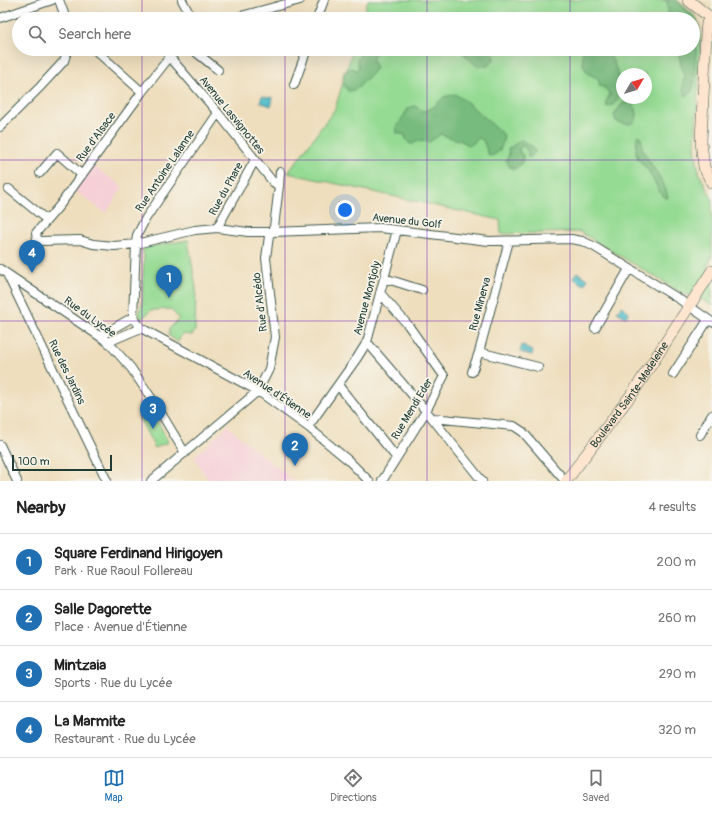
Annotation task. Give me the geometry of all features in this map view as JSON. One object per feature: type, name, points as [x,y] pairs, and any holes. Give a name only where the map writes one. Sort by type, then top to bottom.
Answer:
[{"type":"street","points":[[17,12],[52,0]]},
{"type":"street","points":[[59,0],[63,12]]},
{"type":"street","points":[[182,0],[188,12]]},
{"type":"street","points":[[256,12],[300,0]]},
{"type":"street","points":[[320,12],[324,0]]},
{"type":"street","points":[[688,0],[711,19],[707,23],[706,33],[701,142],[704,167],[711,179]]},
{"type":"street","points":[[0,18],[12,14]]},
{"type":"street","points":[[0,127],[40,87],[64,61],[66,56]]},
{"type":"street","points":[[102,56],[142,92]]},
{"type":"street","name":"Rue d'Alsace","points":[[37,239],[36,232],[60,205],[169,56]]},
{"type":"street","name":"Avenue Lasvignottes","points":[[169,56],[273,182],[279,186]]},
{"type":"street","points":[[201,56],[218,70]]},
{"type":"street","points":[[294,85],[304,56]]},
{"type":"street","name":"Rue Antoine Lalanne","points":[[133,317],[137,235],[146,218],[218,114]]},
{"type":"street","points":[[40,173],[57,153],[82,175]]},
{"type":"street","name":"Rue du Phare","points":[[217,228],[255,160]]},
{"type":"street","name":"Rue d'Alcédo","points":[[151,481],[258,391],[269,369],[275,337],[266,258],[269,236],[272,232],[280,172]]},
{"type":"street","points":[[9,189],[47,220]]},
{"type":"street","name":"Avenue du Golf","points":[[37,239],[40,241],[80,240],[93,244],[114,246],[136,244],[196,230],[217,228],[248,232],[380,228],[489,241],[571,239],[582,241],[593,246],[689,306],[710,321]]},
{"type":"street","name":"Avenue Montjoly","points":[[308,427],[367,342],[397,230]]},
{"type":"street","name":"Rue Minerva","points":[[472,372],[479,352],[509,241]]},
{"type":"street","points":[[595,328],[630,269]]},
{"type":"street","name":"Rue du Lycée","points":[[3,271],[108,342],[135,374],[158,408],[185,453]]},
{"type":"street","name":"Rue des Jardins","points":[[3,271],[107,481]]},
{"type":"street","name":"Boulevard Sainte-Madeleine","points":[[565,481],[634,391],[689,306],[709,281],[712,271]]},
{"type":"street","points":[[384,278],[422,290]]},
{"type":"street","name":"Rue Mendi Eder","points":[[380,293],[408,325],[444,376],[426,411],[396,456],[382,481]]},
{"type":"street","points":[[100,336],[133,317]]},
{"type":"street","name":"Avenue d'Étienne","points":[[133,317],[141,328],[258,391],[308,427],[348,460],[369,481]]},
{"type":"street","points":[[673,374],[710,321]]},
{"type":"street","points":[[108,342],[141,328]]},
{"type":"street","points":[[367,342],[432,418],[482,481]]},
{"type":"street","points":[[479,352],[538,367]]},
{"type":"street","points":[[338,385],[396,456]]},
{"type":"street","points":[[700,435],[712,415]]},
{"type":"street","points":[[432,418],[514,426],[523,432],[565,481]]},
{"type":"street","points":[[0,445],[17,481]]},
{"type":"shaded area","points":[[92,165],[123,187],[106,213],[74,190]]},
{"type":"shaded area","points":[[227,426],[294,481],[209,481],[194,457]]},
{"type":"green space","points":[[368,0],[677,0],[690,12],[364,12]]},
{"type":"green space","points":[[663,0],[676,0],[689,12],[668,12],[667,1]]},
{"type":"green space","points":[[700,28],[701,31],[700,50]]},
{"type":"green space","points":[[351,56],[700,56],[695,147],[699,173],[712,199],[712,256],[706,270],[712,274],[712,305],[701,299],[682,293],[580,232],[501,234],[500,220],[288,173],[335,109]]},
{"type":"green space","points":[[359,56],[373,56],[373,62],[376,68],[356,90],[348,91],[343,82],[344,72],[352,68],[356,70],[359,68],[357,60]]},
{"type":"green space","points":[[466,56],[493,56],[494,61],[487,66],[477,66]]},
{"type":"green space","points":[[582,56],[610,56],[616,69],[616,100],[614,104],[607,107],[606,102],[610,94],[605,88],[599,86],[599,79],[587,73],[583,64]]},
{"type":"green space","points":[[679,56],[696,56],[695,80],[692,91],[686,96],[683,86],[685,76]]},
{"type":"green space","points":[[455,94],[468,103],[504,135],[502,146],[496,154],[489,156],[483,140],[479,138],[469,145],[441,134],[429,142],[417,141],[410,144],[405,135],[397,133],[396,128],[408,109],[414,106],[424,111],[432,108],[444,97]]},
{"type":"green space","points":[[622,104],[633,104],[637,113],[635,121],[630,124],[616,121],[614,115]]},
{"type":"green space","points":[[639,135],[643,150],[661,179],[668,198],[661,194],[648,170],[638,159],[636,153],[637,137]]},
{"type":"green space","points":[[521,140],[533,147],[535,152],[531,157],[528,157],[528,152],[525,147],[521,146],[519,149],[520,153],[523,155],[522,162],[514,169],[509,166],[506,161],[509,155],[508,149]]},
{"type":"green space","points":[[188,240],[196,288],[195,331],[192,335],[182,334],[178,342],[169,336],[169,329],[179,319],[171,309],[151,310],[142,319],[139,314],[142,306],[144,255],[142,250],[147,247]]},
{"type":"green space","points":[[152,410],[168,442],[155,448],[138,416]]},
{"type":"water","points":[[262,96],[273,98],[271,106],[260,102]]},
{"type":"water","points":[[577,272],[588,279],[584,285],[573,278]]},
{"type":"water","points":[[621,306],[629,312],[626,317],[617,312]]},
{"type":"water","points":[[522,345],[533,351],[532,355],[520,352]]},
{"type":"place","name":"La Marmite","points":[[32,273]]},
{"type":"place","name":"Square Ferdinand Hirigoyen","points":[[169,298]]},
{"type":"place","name":"Mintzaia","points":[[153,429]]},
{"type":"place","name":"Salle Dagorette","points":[[295,466]]}]
